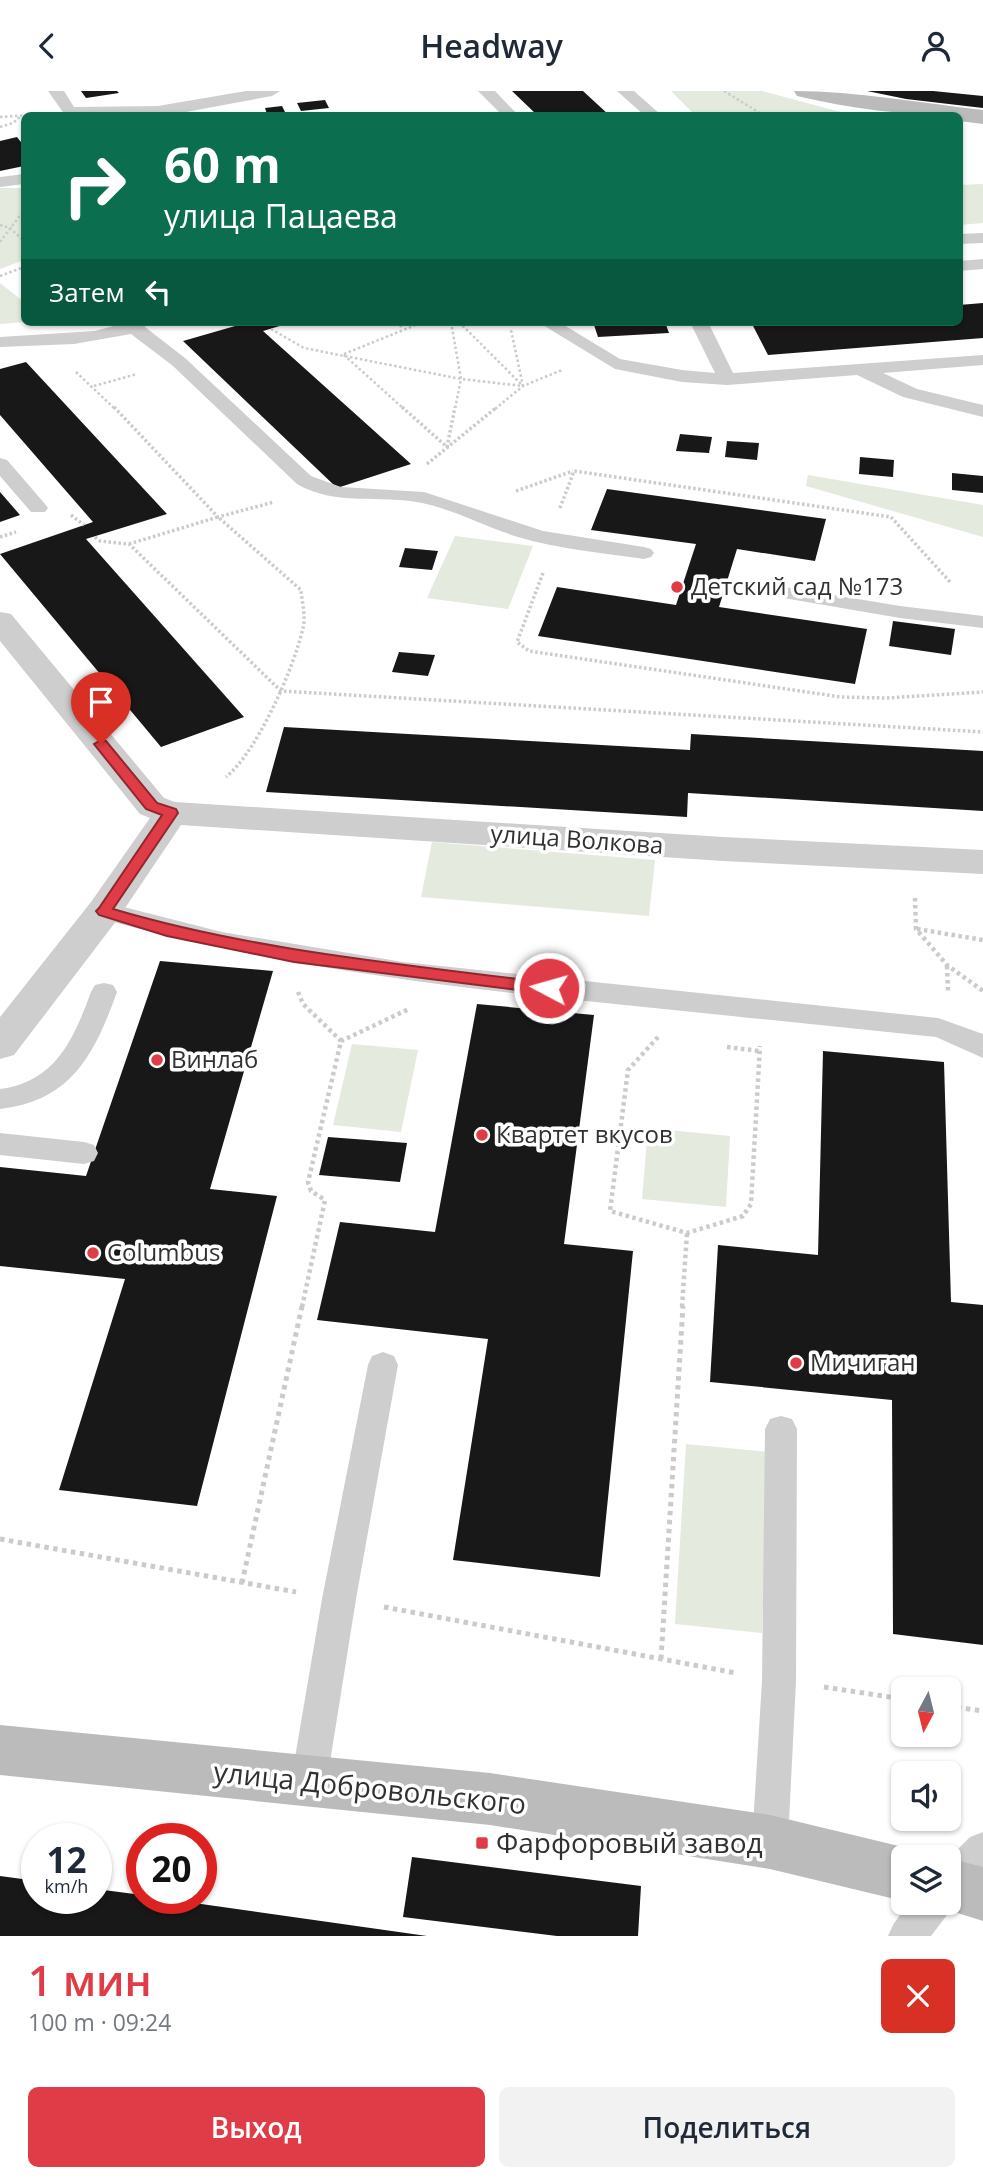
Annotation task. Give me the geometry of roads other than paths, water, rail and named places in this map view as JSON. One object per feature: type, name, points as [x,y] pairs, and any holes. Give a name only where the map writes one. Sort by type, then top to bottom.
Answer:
[{"type":"main road","points":[[805,91],[856,103],[922,112]]},
{"type":"main road","points":[[963,116],[983,117]]},
{"type":"main road","name":"улица Добровольского","points":[[0,1750],[489,1799],[770,1842],[891,1869]]},
{"type":"street","points":[[0,621],[152,806],[171,813],[104,911],[0,1044]]},
{"type":"street","name":"улица Волкова","points":[[171,813],[723,849],[983,862]]},
{"type":"lane","points":[[55,91],[68,112]]},
{"type":"lane","points":[[142,91],[159,112]]},
{"type":"lane","points":[[165,112],[272,91]]},
{"type":"lane","points":[[485,91],[507,112]]},
{"type":"lane","points":[[625,91],[650,112]]},
{"type":"lane","points":[[0,182],[21,179]]},
{"type":"lane","points":[[963,239],[983,239]]},
{"type":"lane","points":[[963,266],[983,264]]},
{"type":"lane","points":[[0,342],[116,334],[136,326]]},
{"type":"lane","points":[[139,326],[309,483],[336,493],[392,493],[433,498],[526,533],[644,553]]},
{"type":"lane","points":[[553,326],[615,364],[682,376],[727,379],[983,359]]},
{"type":"lane","points":[[701,326],[727,379]]},
{"type":"lane","points":[[861,369],[910,393],[983,411]]},
{"type":"lane","points":[[0,464],[38,508]]},
{"type":"lane","points":[[779,592],[900,612],[983,622]]},
{"type":"lane","points":[[104,911],[167,930],[294,956],[470,980],[938,1028],[972,1040],[983,1048]]},
{"type":"lane","points":[[0,1099],[13,1098],[57,1078],[82,1050],[104,992]]},
{"type":"lane","points":[[0,1144],[84,1153]]},
{"type":"lane","points":[[309,1781],[339,1599],[383,1365]]},
{"type":"lane","points":[[770,1842],[779,1681],[781,1429]]},
{"type":"lane","points":[[907,1936],[924,1915]]},
{"type":"place","name":"Детский сад №173","points":[[677,587]]},
{"type":"place","name":"Винлаб","points":[[157,1060]]},
{"type":"place","name":"Квартет вкусов","points":[[482,1135]]},
{"type":"place","name":"Columbus","points":[[93,1253]]},
{"type":"place","name":"Мичиган","points":[[796,1363]]},
{"type":"place","name":"Фарфоровый завод","points":[[482,1843]]}]
